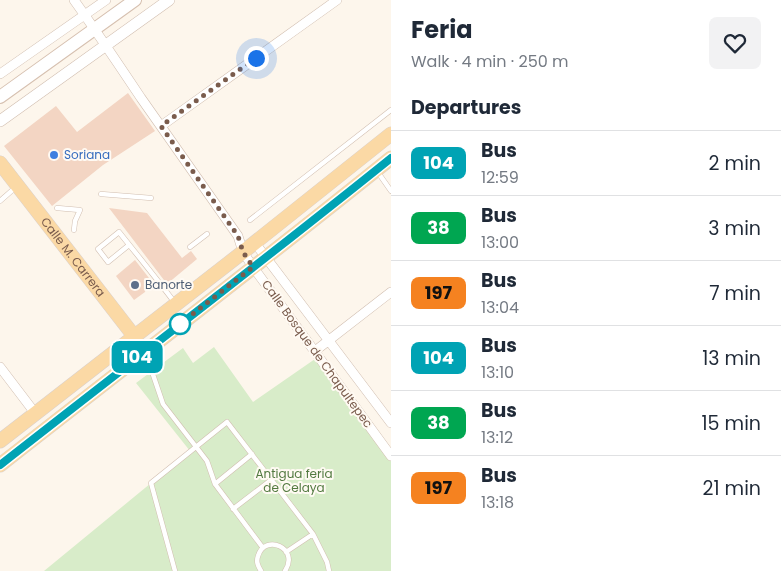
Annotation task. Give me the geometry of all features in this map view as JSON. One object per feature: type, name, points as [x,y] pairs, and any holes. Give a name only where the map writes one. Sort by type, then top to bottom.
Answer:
[{"type":"main road","points":[[0,97],[134,0]]},
{"type":"main road","points":[[0,441],[391,134]]},
{"type":"main road","points":[[0,465],[391,158]]},
{"type":"main road","name":"Calle M. Carrera","points":[[0,162],[134,336]]},
{"type":"street","name":"Calle Bosque de Chapultepec","points":[[74,0],[238,236],[243,252],[253,267],[389,450]]},
{"type":"street","points":[[0,74],[106,0]]},
{"type":"street","points":[[0,122],[169,0]]},
{"type":"street","points":[[161,126],[337,0]]},
{"type":"street","name":"Calle Bosque de Chapultepec","points":[[255,242],[391,424]]},
{"type":"street","points":[[315,351],[391,292]]},
{"type":"street","name":"Calle M. Carrera","points":[[134,336],[145,351]]},
{"type":"street","points":[[0,367],[35,413]]},
{"type":"lane","points":[[250,220],[391,110]]},
{"type":"lane","points":[[377,170],[391,191]]},
{"type":"lane","points":[[0,201],[18,185]]},
{"type":"lane","points":[[101,194],[151,198]]},
{"type":"lane","points":[[57,208],[80,210],[75,221],[74,230]]},
{"type":"lane","points":[[129,245],[108,262],[98,249],[119,232],[176,304]]},
{"type":"lane","points":[[190,248],[207,234]]},
{"type":"lane","points":[[145,351],[163,404],[207,461],[215,484],[263,548]]},
{"type":"lane","points":[[174,571],[151,484],[228,422],[313,534],[330,571]]},
{"type":"lane","points":[[215,484],[252,454]]},
{"type":"lane","points":[[233,510],[271,480]]},
{"type":"lane","points":[[286,552],[313,534]]},
{"type":"lane","points":[[260,571],[257,565],[258,555],[263,548],[274,544],[286,552],[289,561],[285,571]]},
{"type":"green space","name":"Antigua feria de Celaya","points":[[214,347],[253,402],[315,359],[391,460],[391,571],[44,571],[190,451],[136,383],[183,348],[193,363]]},
{"type":"building","name":"Soriana","points":[[128,93],[155,131],[103,165],[52,206],[4,146],[56,106],[77,132]]},
{"type":"building","points":[[109,208],[147,213],[182,258],[191,251],[197,259],[167,284]]},
{"type":"building","name":"Banorte","points":[[135,260],[149,278],[145,292],[134,300],[116,276]]},
{"type":"bus line","name":"104","points":[[0,465],[391,158]]},
{"type":"place","name":"Soriana","points":[[54,155]]},
{"type":"place","name":"Banorte","points":[[135,285]]},
{"type":"route","points":[[180,324],[176,327],[253,267],[243,252],[238,236],[161,126],[256,58]]}]
